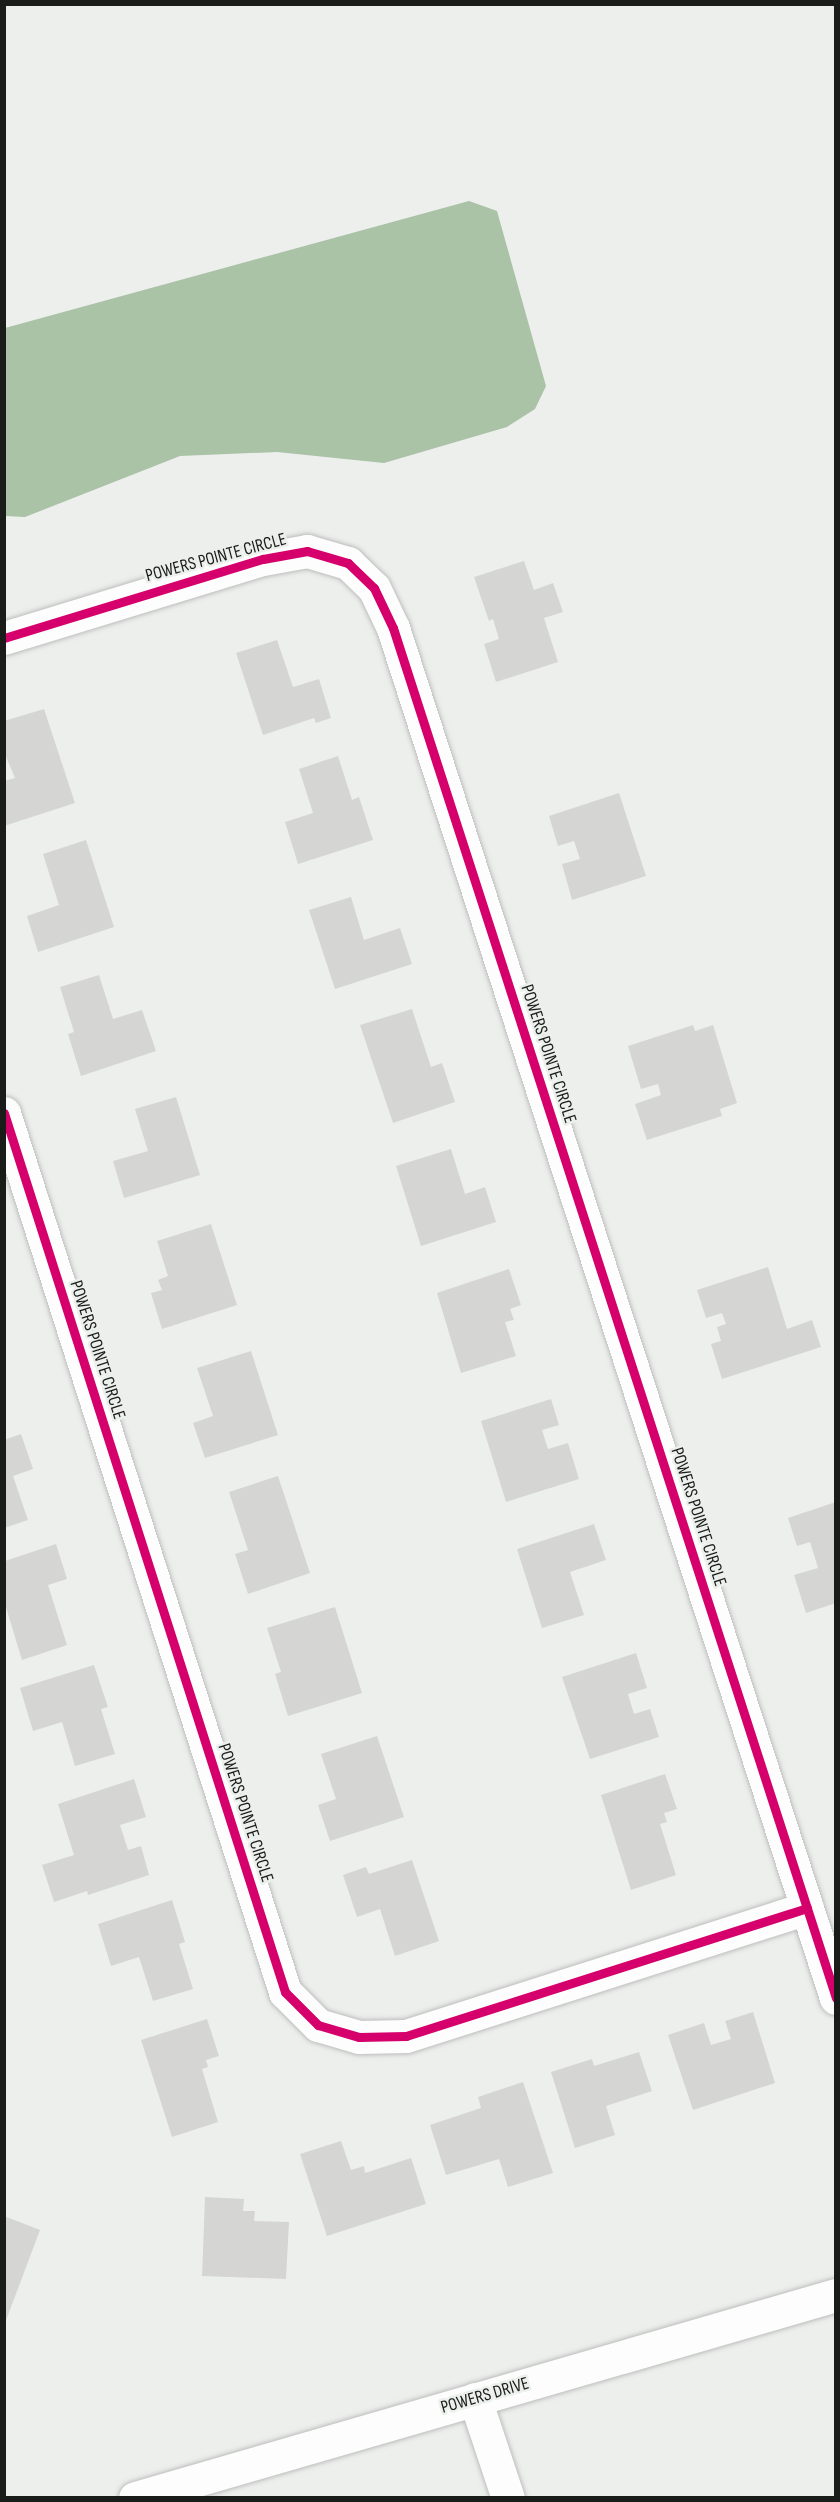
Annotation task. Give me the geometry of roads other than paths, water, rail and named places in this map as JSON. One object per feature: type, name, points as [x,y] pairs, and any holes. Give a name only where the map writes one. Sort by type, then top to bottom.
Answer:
[{"type":"street","name":"POWERS POINTE CIRCLE","points":[[4,638],[263,559],[307,551],[348,563],[374,588],[397,639],[836,1998]]},
{"type":"street","name":"POWERS POINTE CIRCLE","points":[[4,1113],[285,1992],[318,2025],[359,2037],[406,2036],[807,1908]]},
{"type":"street","name":"POWERS DRIVE","points":[[135,2498],[836,2295]]},
{"type":"street","points":[[475,2398],[508,2498]]}]
